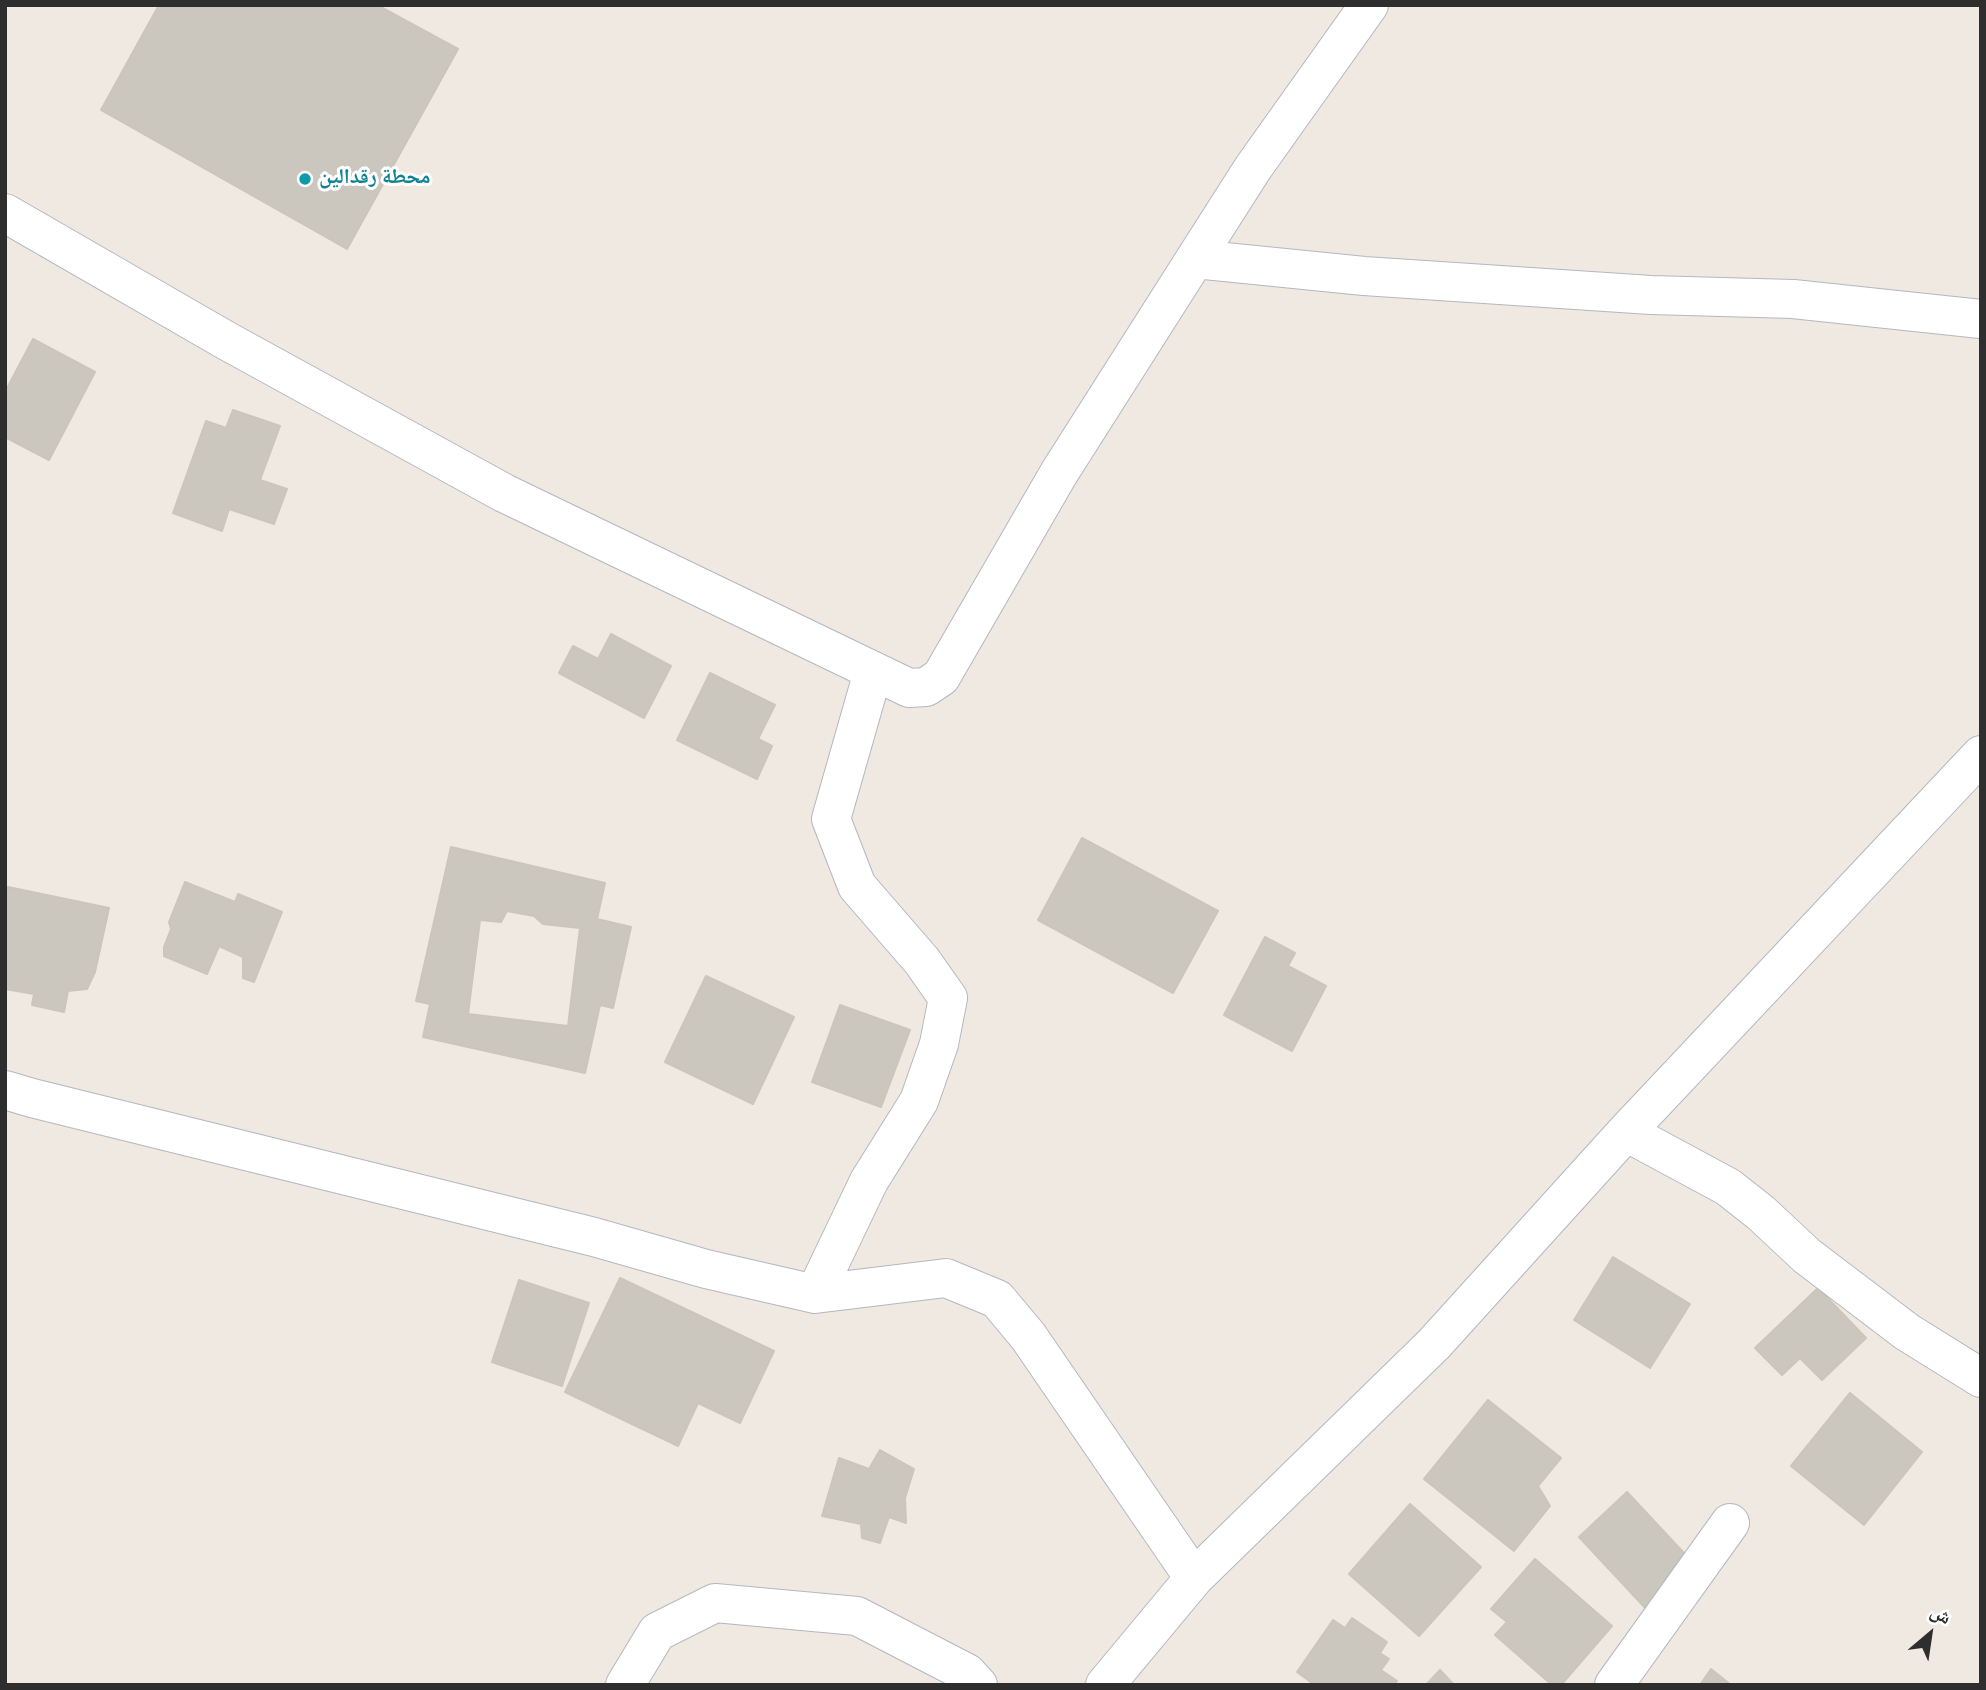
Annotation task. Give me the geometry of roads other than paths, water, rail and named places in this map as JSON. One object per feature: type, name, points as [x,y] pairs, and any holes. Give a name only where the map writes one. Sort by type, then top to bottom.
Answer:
[{"type":"street","points":[[5,213],[227,341],[504,493],[873,672],[909,688],[926,687],[941,677],[1059,473],[1253,168],[1369,5]]},
{"type":"street","points":[[1195,259],[1364,276],[1651,295],[1793,299],[1981,319]]},
{"type":"street","points":[[815,1294],[869,1181],[919,1101],[939,1044],[948,998],[922,961],[857,886],[831,819],[873,672]]},
{"type":"street","points":[[1105,1685],[1194,1578],[1434,1344],[1626,1132],[1981,755]]},
{"type":"street","points":[[5,1090],[581,1234],[706,1269],[815,1294],[946,1278],[997,1299],[1028,1336],[1194,1578]]},
{"type":"street","points":[[1626,1132],[1728,1187],[1761,1213],[1807,1256],[1867,1302],[1907,1332],[1981,1378]]},
{"type":"street","points":[[1614,1685],[1730,1523]]},
{"type":"street","points":[[625,1685],[657,1632],[715,1603],[857,1616],[967,1673],[978,1685]]},
{"type":"place","name":"محطة رقدالين","points":[[305,179]]}]
